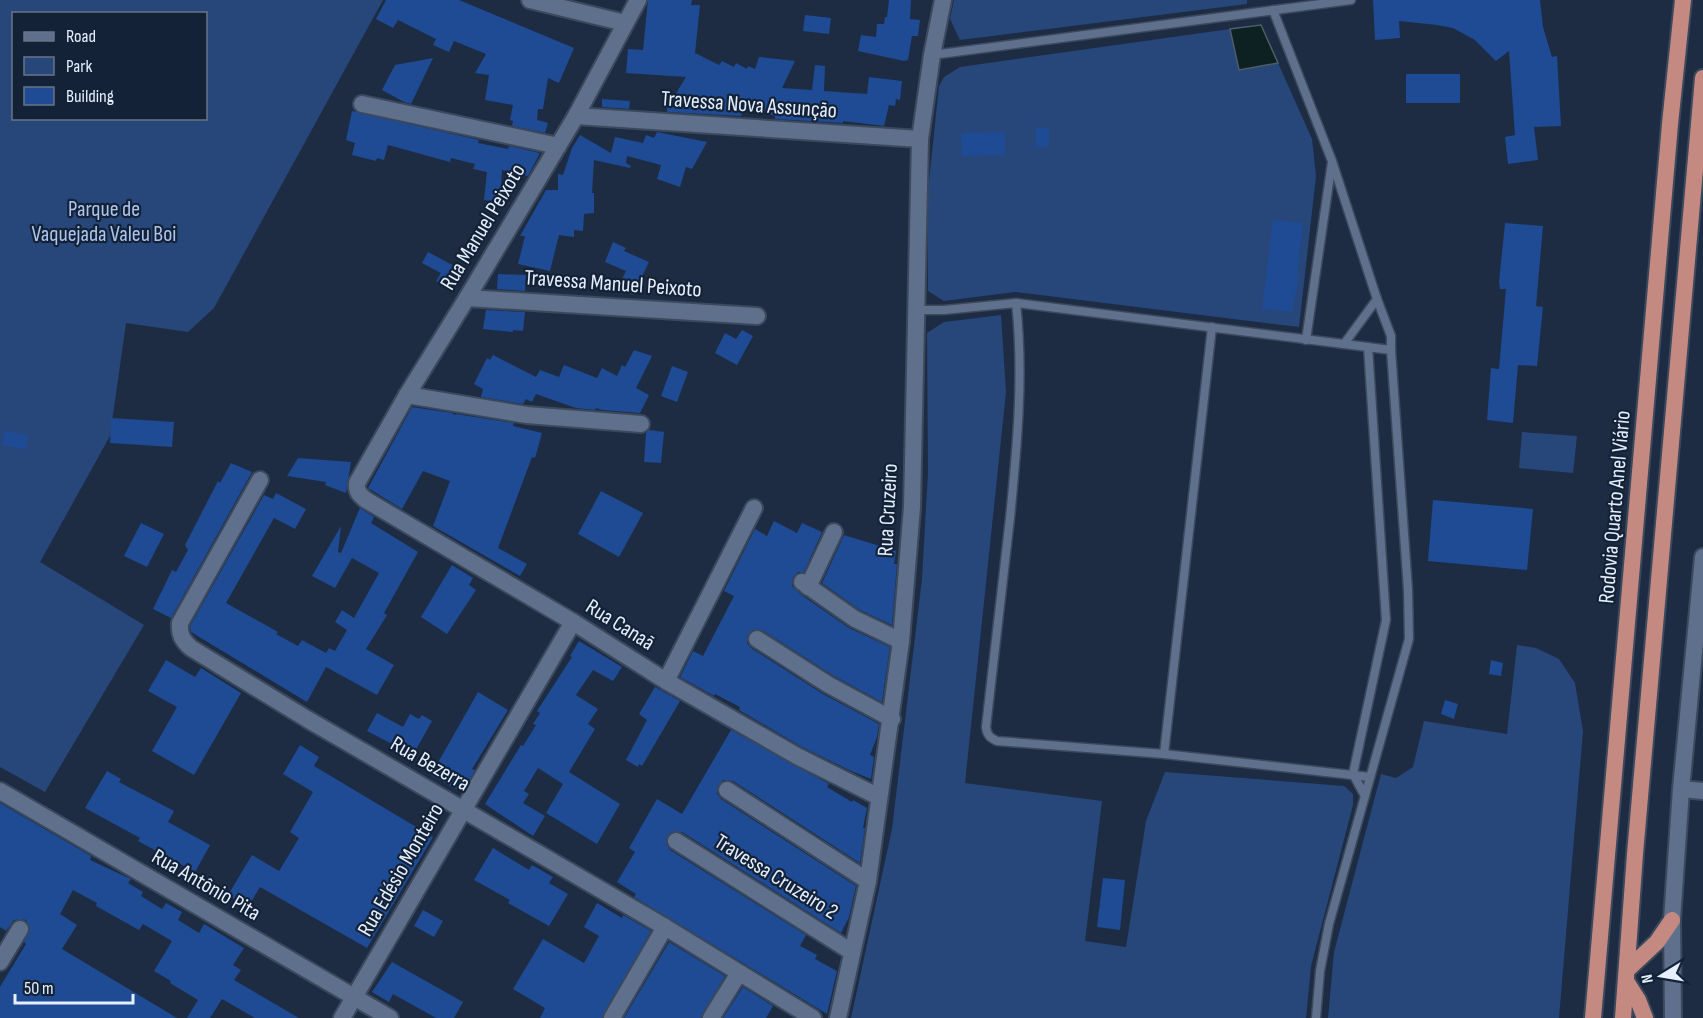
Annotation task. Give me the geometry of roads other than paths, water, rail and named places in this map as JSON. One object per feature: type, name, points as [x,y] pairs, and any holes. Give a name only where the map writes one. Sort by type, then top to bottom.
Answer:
[{"type":"highway","name":"Rodovia Quarto Anel Viário","points":[[1593,1018],[1670,124],[1683,0]]},
{"type":"highway","points":[[1623,1018],[1635,854],[1703,78]]},
{"type":"highway","points":[[1627,975],[1657,942],[1672,920]]},
{"type":"highway","points":[[1627,975],[1645,1018]]},
{"type":"street","points":[[530,0],[625,23]]},
{"type":"street","name":"Rua Manuel Peixoto","points":[[362,475],[407,395],[576,116],[638,0]]},
{"type":"street","name":"Rua Cruzeiro","points":[[838,1018],[868,880],[901,642],[912,507],[920,139],[932,55],[943,0]]},
{"type":"street","points":[[362,104],[558,146]]},
{"type":"street","name":"Travessa Nova Assunção","points":[[576,116],[920,139]]},
{"type":"street","name":"Travessa Manuel Peixoto","points":[[467,298],[757,316]]},
{"type":"street","points":[[407,395],[526,415],[641,424]]},
{"type":"street","name":"Rua Canaã","points":[[362,475],[357,483],[357,489],[366,500],[573,622],[666,681],[797,756],[879,797]]},
{"type":"street","name":"Rua Bezerra","points":[[260,480],[180,623],[181,637],[190,648],[307,719],[665,927],[813,1018]]},
{"type":"street","points":[[666,681],[754,508]]},
{"type":"street","points":[[834,532],[805,584],[855,619],[901,642]]},
{"type":"street","points":[[1673,1018],[1672,920],[1681,789],[1703,557]]},
{"type":"street","name":"Rua Edésio Monteiro","points":[[342,1018],[573,622]]},
{"type":"street","points":[[757,639],[829,685],[892,719]]},
{"type":"street","points":[[1681,789],[1703,791]]},
{"type":"street","points":[[727,790],[868,880]]},
{"type":"street","name":"Rua Antônio Pita","points":[[0,791],[390,1018]]},
{"type":"street","name":"Travessa Cruzeiro 2","points":[[676,841],[852,952]]},
{"type":"street","points":[[612,1018],[665,927]]},
{"type":"street","points":[[0,962],[20,929]]},
{"type":"street","points":[[711,1018],[739,973]]},
{"type":"lane","points":[[932,55],[1351,0]]},
{"type":"lane","points":[[1273,10],[1332,161],[1391,336],[1408,590],[1409,639],[1329,924],[1320,971],[1316,1018]]},
{"type":"lane","points":[[1306,340],[1332,161]]},
{"type":"lane","points":[[1344,344],[1377,299]]},
{"type":"lane","points":[[1016,303],[1020,337],[1016,460],[987,734],[991,739],[997,741],[1164,754],[1370,777]]},
{"type":"lane","points":[[916,310],[944,310],[1016,303],[1391,350]]},
{"type":"lane","points":[[1164,754],[1212,327]]},
{"type":"lane","points":[[1365,796],[1353,774],[1386,620],[1368,347]]},
{"type":"park label","name":"Parque de Vaquejada Valeu Boi","points":[[104,222]]}]
